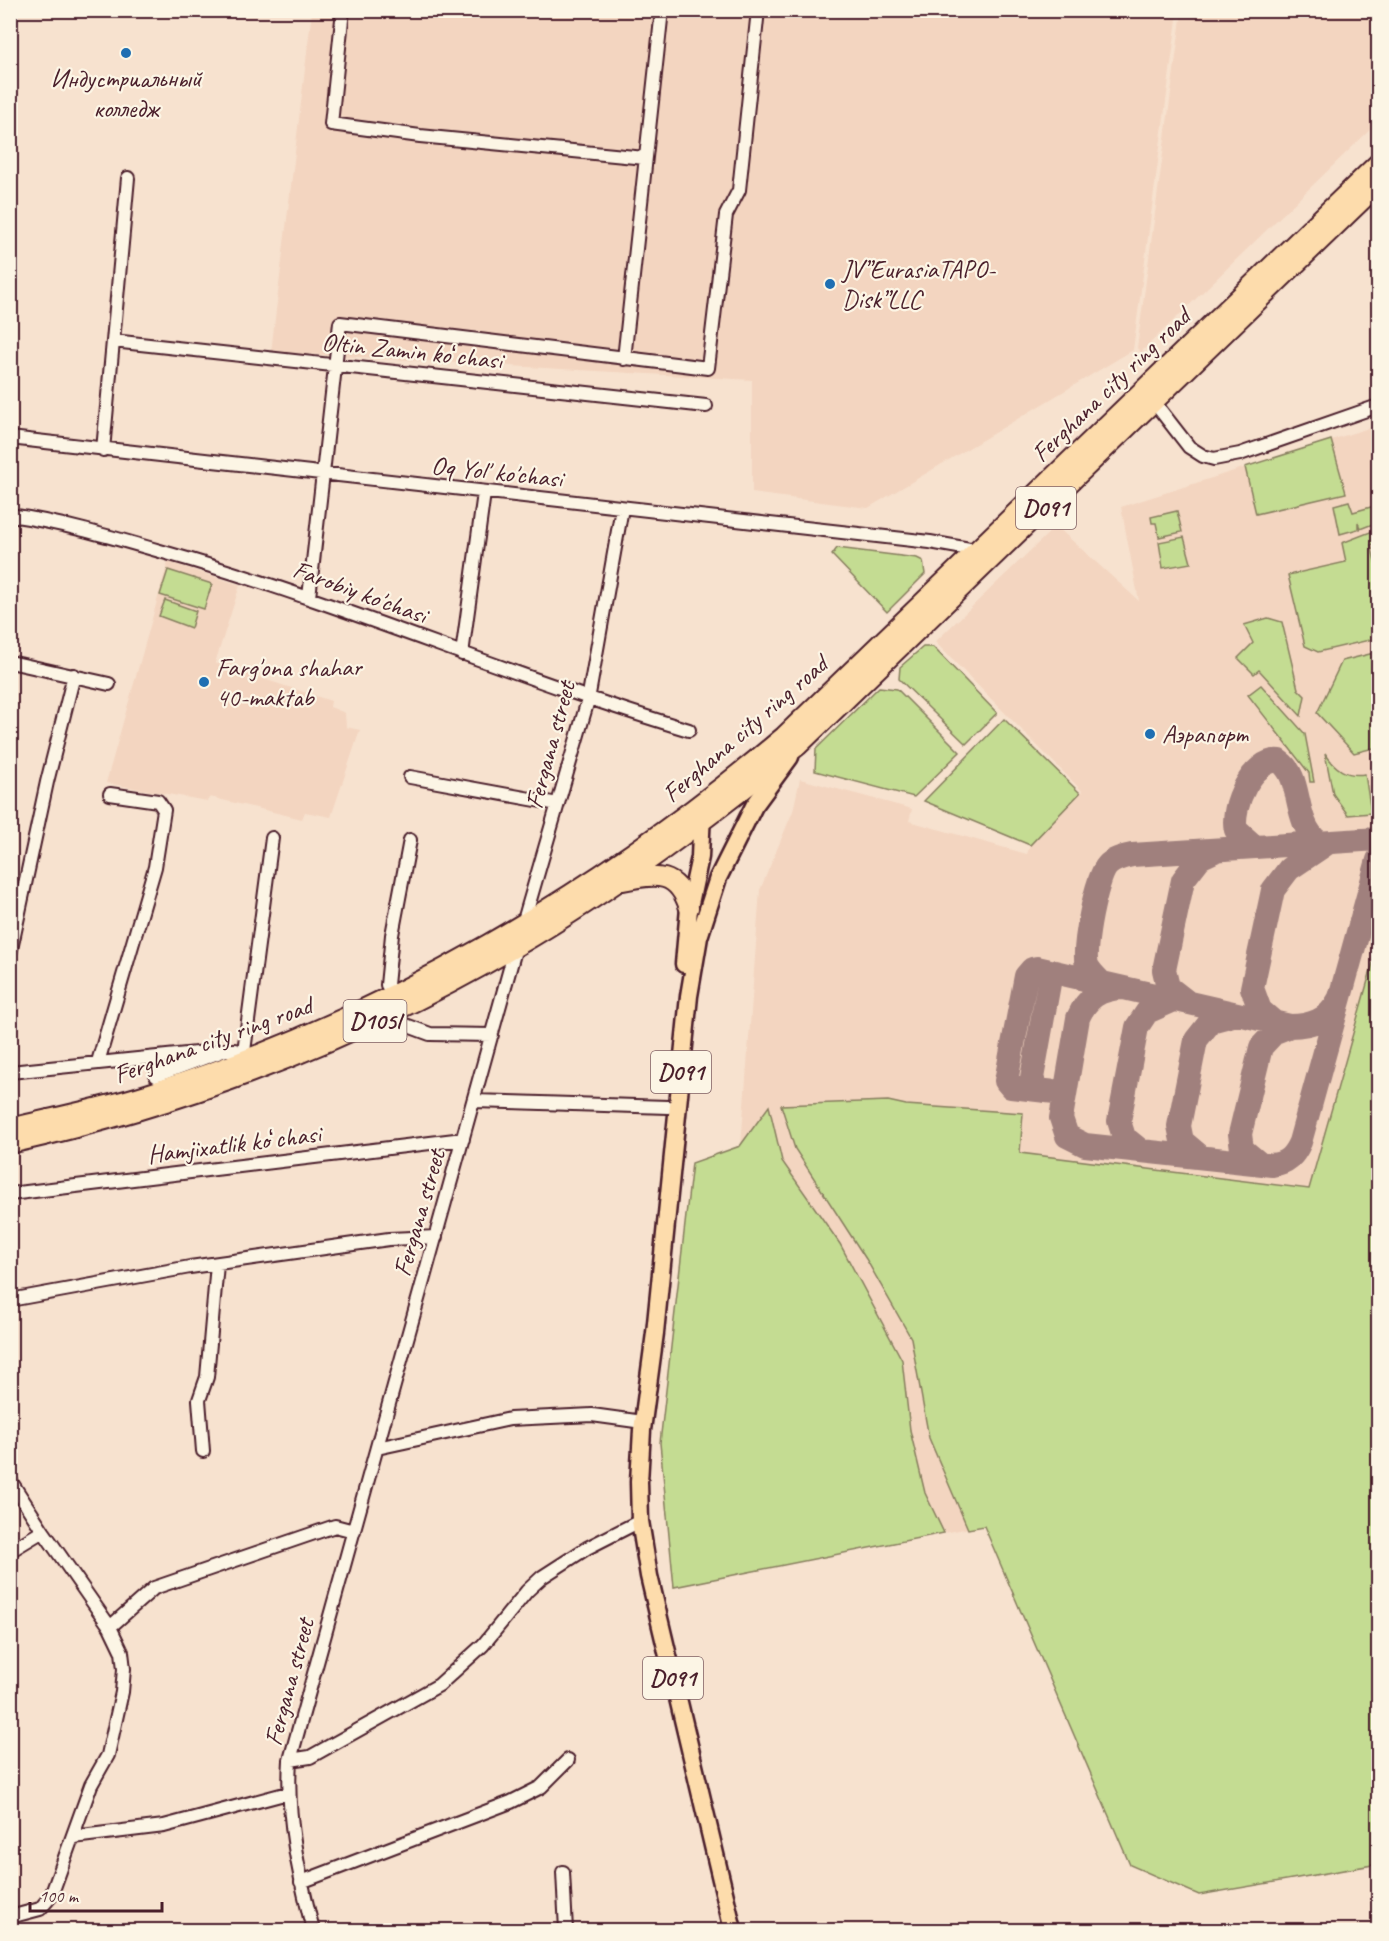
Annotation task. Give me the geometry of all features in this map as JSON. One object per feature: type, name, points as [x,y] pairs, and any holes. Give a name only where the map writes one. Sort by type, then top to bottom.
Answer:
[{"type":"highway","name":"Ferghana city ring road","points":[[10,1128],[154,1092],[345,1018],[524,922],[621,861],[682,819],[702,811],[798,746],[985,554],[1378,163]]},
{"type":"highway","name":"Ferghana city ring road","points":[[10,1144],[103,1122],[195,1093],[344,1036],[516,947],[619,882],[702,811],[1154,402],[1378,185]]},
{"type":"highway","points":[[619,882],[663,876],[672,880],[685,895],[689,908]]},
{"type":"main road","name":"D091","points":[[643,1422],[655,1333],[689,996],[699,937],[718,878],[754,806],[798,746]]},
{"type":"main road","name":"D091","points":[[702,811],[700,857],[689,908],[644,1334],[643,1422],[639,1482],[640,1521],[649,1576],[733,1930]]},
{"type":"street","points":[[343,10],[331,124],[420,136],[645,158]]},
{"type":"street","points":[[624,359],[662,10]]},
{"type":"street","points":[[309,597],[340,323],[708,368],[726,214],[739,190],[758,10]]},
{"type":"street","points":[[103,450],[128,178]]},
{"type":"street","name":"Oltin Zamin koʻchasi","points":[[113,341],[706,406]]},
{"type":"street","points":[[1154,402],[1189,447],[1203,456],[1214,459],[1240,454],[1378,406]]},
{"type":"street","name":"Oq Yol' ko'chasi","points":[[10,438],[622,508],[985,554]]},
{"type":"street","points":[[462,654],[484,493]]},
{"type":"street","name":"Fergana street","points":[[313,1930],[294,1852],[288,1793],[290,1760],[516,947],[588,700],[622,508]]},
{"type":"street","name":"Farobiy ko'chasi","points":[[10,515],[47,521],[130,542],[309,597],[588,700],[689,730]]},
{"type":"street","points":[[10,662],[109,684]]},
{"type":"street","points":[[10,954],[47,782],[74,675]]},
{"type":"street","points":[[410,777],[558,804]]},
{"type":"street","points":[[98,1062],[155,867],[164,810],[158,801],[110,794]]},
{"type":"street","points":[[243,1059],[272,838]]},
{"type":"street","points":[[393,994],[387,985],[392,935],[410,840]]},
{"type":"street","points":[[384,1017],[430,1034],[492,1035]]},
{"type":"street","points":[[156,1076],[226,1050]]},
{"type":"street","points":[[10,1072],[226,1050],[235,1050],[243,1059]]},
{"type":"street","points":[[474,1101],[668,1107]]},
{"type":"street","name":"Hamjixatlik koʻchasi","points":[[10,1194],[463,1139]]},
{"type":"street","points":[[10,1300],[75,1286],[217,1264],[389,1239],[436,1238]]},
{"type":"street","points":[[203,1451],[199,1400],[207,1377],[217,1264]]},
{"type":"street","points":[[377,1448],[510,1419],[592,1415],[643,1422]]},
{"type":"street","points":[[10,1480],[110,1627],[122,1652],[122,1692],[108,1755],[91,1785],[51,1896],[40,1909],[10,1917]]},
{"type":"street","points":[[290,1760],[310,1757],[439,1684],[483,1645],[527,1590],[542,1577],[587,1548],[640,1521]]},
{"type":"street","points":[[110,1627],[154,1588],[335,1526],[354,1530]]},
{"type":"street","points":[[10,1551],[43,1531]]},
{"type":"street","points":[[301,1882],[500,1807],[541,1787],[568,1760]]},
{"type":"street","points":[[74,1837],[164,1826],[288,1793]]},
{"type":"street","points":[[563,1872],[566,1930]]},
{"type":"shaded area","points":[[312,11],[1178,11],[1133,350],[868,508],[752,493],[752,380],[271,352]]},
{"type":"shaded area","points":[[1182,11],[1378,11],[1378,122],[1141,352],[1137,348]]},
{"type":"shaded area","points":[[1378,425],[1378,1865],[1199,1895],[1130,1865],[984,1525],[674,1587],[660,1443],[692,1163],[741,1146],[760,890],[793,811],[800,779],[912,809],[909,821],[1027,854],[1030,845],[1082,791],[935,642],[1056,526],[1139,601],[1121,507]]},
{"type":"shaded area","name":"Farg'ona shahar 40-maktab","points":[[168,562],[240,585],[215,663],[331,701],[330,707],[345,713],[346,727],[360,730],[331,817],[305,812],[302,819],[210,797],[207,801],[106,783]]},
{"type":"green space","points":[[1331,440],[1346,493],[1256,514],[1245,467]]},
{"type":"green space","points":[[1349,501],[1353,512],[1378,505],[1378,522],[1360,529],[1358,522],[1358,529],[1340,534],[1334,505]]},
{"type":"green space","points":[[1177,511],[1182,532],[1159,537],[1156,523],[1152,523],[1151,517]]},
{"type":"green space","points":[[1378,529],[1378,542],[1371,545],[1378,573],[1378,638],[1318,652],[1305,646],[1288,575],[1346,562],[1342,543]]},
{"type":"green space","points":[[1184,537],[1191,563],[1163,568],[1159,542]]},
{"type":"green space","points":[[837,548],[917,558],[923,561],[925,574],[887,612],[832,555]]},
{"type":"green space","points":[[168,570],[212,584],[204,609],[160,595]]},
{"type":"green space","points":[[165,600],[196,611],[191,628],[159,616]]},
{"type":"green space","points":[[1268,618],[1282,622],[1298,689],[1305,696],[1301,716],[1259,670],[1254,674],[1238,658],[1253,643],[1244,625]]},
{"type":"green space","points":[[923,647],[933,647],[997,713],[966,744],[899,679],[900,667]]},
{"type":"green space","points":[[1378,652],[1378,747],[1354,753],[1317,713],[1342,661]]},
{"type":"green space","points":[[1261,685],[1305,734],[1314,782],[1310,782],[1309,773],[1248,695]]},
{"type":"green space","points":[[879,687],[897,689],[960,752],[914,797],[815,771],[816,749]]},
{"type":"green space","points":[[1004,719],[1080,793],[1030,845],[924,801]]},
{"type":"green space","points":[[1325,753],[1342,771],[1358,775],[1365,774],[1371,813],[1348,815],[1333,794]]},
{"type":"green space","points":[[1378,945],[1378,1864],[1199,1895],[1130,1865],[984,1526],[968,1529],[929,1438],[911,1338],[866,1259],[795,1149],[781,1105],[888,1101],[906,1105],[1023,1113],[1020,1153],[1309,1189]]},
{"type":"green space","points":[[769,1106],[782,1161],[840,1244],[902,1360],[910,1430],[925,1493],[944,1533],[674,1587],[660,1443],[692,1163],[740,1146]]},
{"type":"taxiway","points":[[1255,847],[1236,830],[1235,820],[1240,797],[1252,775],[1260,767],[1269,762],[1279,761],[1292,777],[1304,823],[1319,843]]},
{"type":"taxiway","points":[[1338,1001],[1334,1008],[1318,1021],[1290,1026],[1102,983],[1088,968],[1086,957],[1088,931],[1095,899],[1107,866],[1115,860],[1132,855],[1378,839]]},
{"type":"taxiway","points":[[1274,1022],[1260,1010],[1252,988],[1273,890],[1289,869],[1326,844]]},
{"type":"taxiway","points":[[1186,1001],[1168,987],[1164,970],[1183,880],[1200,858],[1215,851]]},
{"type":"taxiway","points":[[1122,988],[1107,990],[1095,996],[1078,1018],[1061,1118],[1067,1136],[1085,1145],[1272,1165],[1286,1161],[1300,1142],[1378,860]]},
{"type":"taxiway","points":[[1064,1089],[1055,1092],[1011,1087],[1006,1081],[1026,976],[1032,969],[1037,968],[1102,983]]},
{"type":"taxiway","points":[[1037,1090],[1032,1078],[1050,978],[1056,973]]},
{"type":"taxiway","points":[[1140,1150],[1124,1137],[1119,1121],[1137,1027],[1147,1012],[1174,1000]]},
{"type":"taxiway","points":[[1201,1157],[1182,1141],[1179,1126],[1196,1040],[1211,1021],[1237,1014]]},
{"type":"taxiway","points":[[1260,1164],[1242,1149],[1240,1134],[1261,1047],[1275,1032],[1290,1026]]},
{"type":"place","name":"Индустриальный колледж","points":[[126,53]]},
{"type":"place","name":"JV”EurasiaTAPO- Disk”LLC","points":[[830,284]]},
{"type":"place","name":"Farg'ona shahar 40-maktab","points":[[204,682]]},
{"type":"place","name":"Аэрапорт","points":[[1150,734]]}]
